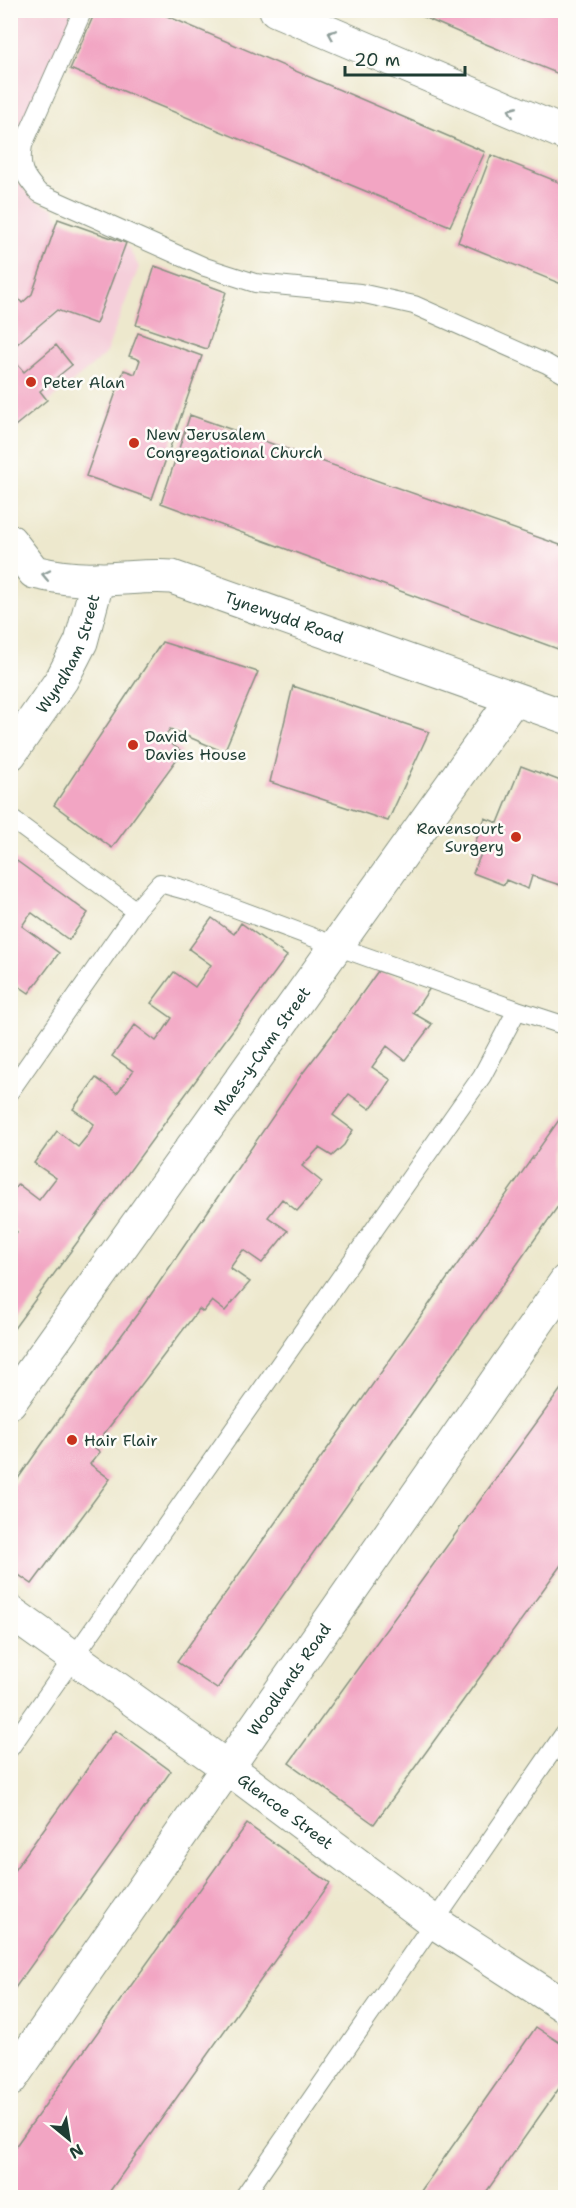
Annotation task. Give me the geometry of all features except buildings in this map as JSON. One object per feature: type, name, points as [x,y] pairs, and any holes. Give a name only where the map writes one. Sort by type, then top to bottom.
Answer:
[{"type":"street","points":[[276,10],[566,134]]},
{"type":"street","name":"Tynewydd Road","points":[[10,541],[34,572],[62,578],[98,579],[150,575],[172,578],[566,717]]},
{"type":"street","name":"Wyndham Street","points":[[10,754],[62,680],[81,642],[98,579]]},
{"type":"street","name":"Maes-y-Cwm Street","points":[[10,1402],[513,699]]},
{"type":"street","name":"Woodlands Road","points":[[10,2080],[566,1281]]},
{"type":"street","name":"Glencoe Street","points":[[10,1612],[227,1767],[434,1922],[566,2007]]},
{"type":"lane","points":[[83,10],[22,145],[20,162],[26,178],[39,193],[205,267],[255,283],[360,293],[414,305],[547,364],[566,375]]},
{"type":"lane","points":[[10,818],[136,911]]},
{"type":"lane","points":[[10,1091],[136,911],[160,883],[189,891],[336,946],[566,1026]]},
{"type":"lane","points":[[10,1748],[482,1076],[517,1010]]},
{"type":"lane","points":[[243,2198],[566,1731]]},
{"type":"shaded area","points":[[11,11],[77,11],[15,146],[12,164],[19,183],[34,200],[54,209],[59,219],[126,243],[139,267],[105,355],[11,433]]},
{"type":"place","name":"Peter Alan","points":[[31,382]]},
{"type":"place","name":"New Jerusalem Congregational Church","points":[[134,443]]},
{"type":"place","name":"David Davies House","points":[[133,745]]},
{"type":"place","name":"Ravensourt Surgery","points":[[516,837]]},
{"type":"place","name":"Hair Flair","points":[[72,1440]]}]
